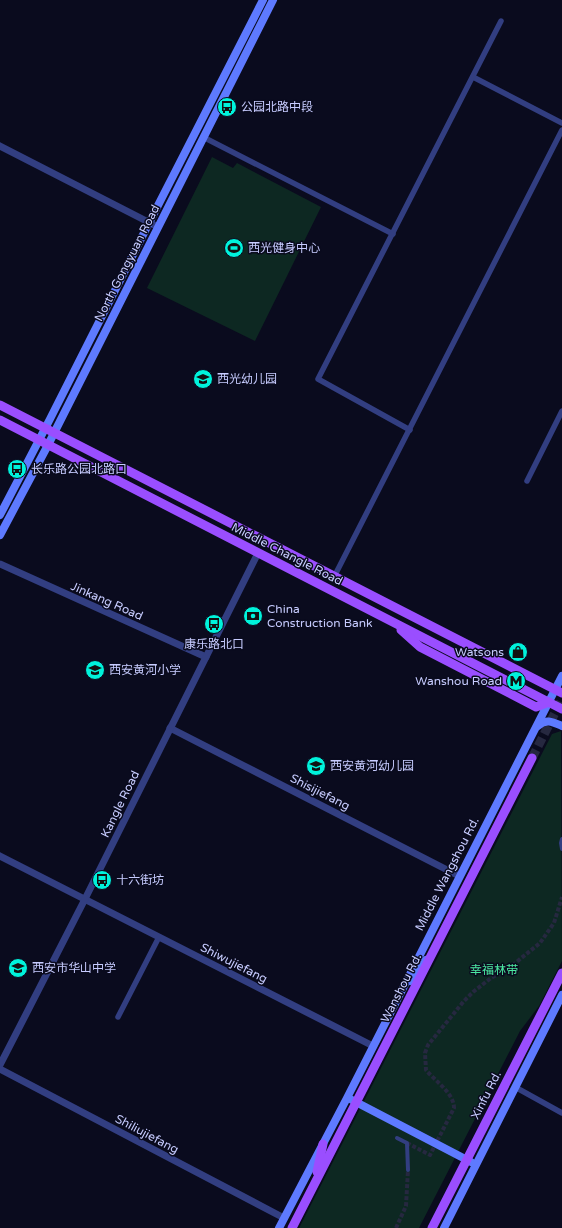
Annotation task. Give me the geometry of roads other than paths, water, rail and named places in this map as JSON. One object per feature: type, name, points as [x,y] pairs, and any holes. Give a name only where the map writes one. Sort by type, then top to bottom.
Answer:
[{"type":"main road","name":"North Gongyuan Road","points":[[0,515],[264,0]]},
{"type":"main road","name":"North Gongyuan Road","points":[[0,535],[48,445],[273,0]]},
{"type":"main road","name":"Middle Changle Road","points":[[0,405],[558,691]]},
{"type":"main road","name":"Middle Changle Road","points":[[0,420],[562,709]]},
{"type":"main road","points":[[363,607],[369,594]]},
{"type":"main road","name":"Middle Wangshou Rd.","points":[[279,1228],[347,1098],[535,728],[549,702],[558,691],[562,676]]},
{"type":"main road","points":[[535,728],[545,721],[553,722],[562,726]]},
{"type":"main road","name":"Wanshou Rd.","points":[[292,1228],[532,758]]},
{"type":"main road","points":[[397,998],[435,948]]},
{"type":"main road","name":"Xinfu Rd.","points":[[432,1228],[562,973]]},
{"type":"main road","points":[[444,1228],[475,1164],[562,996]]},
{"type":"main road","points":[[347,1098],[475,1164]]},
{"type":"main road","points":[[315,1183],[323,1144]]},
{"type":"street","points":[[410,430],[318,379],[501,21]]},
{"type":"street","points":[[473,77],[562,123]]},
{"type":"street","points":[[334,577],[562,130]]},
{"type":"street","points":[[203,137],[393,234]]},
{"type":"street","points":[[0,146],[158,227]]},
{"type":"street","points":[[527,481],[562,411]]},
{"type":"street","name":"Kangle Road","points":[[0,1065],[85,899],[258,553]]},
{"type":"street","name":"Jinkang Road","points":[[0,564],[206,658]]},
{"type":"street","name":"Shisijiefang","points":[[170,728],[459,876]]},
{"type":"street","points":[[562,839],[560,843],[562,849]]},
{"type":"street","name":"Shiwujiefang","points":[[0,856],[373,1046]]},
{"type":"street","points":[[118,1017],[159,937]]},
{"type":"street","name":"Shiliujiefang","points":[[0,1069],[284,1218]]},
{"type":"street","points":[[515,1088],[562,1113]]},
{"type":"street","points":[[397,1138],[407,1143],[408,1170]]},
{"type":"tunnel","points":[[532,758],[562,699]]},
{"type":"tunnel","points":[[407,1143],[430,1155],[454,1108],[448,1092],[426,1070],[425,1053],[428,1045],[473,992],[491,978],[509,968],[540,943],[554,923],[562,897]]},
{"type":"tunnel","points":[[396,1228],[406,1206],[408,1170]]},
{"type":"place","name":"公园北路中段","points":[[227,107]]},
{"type":"place","name":"西光健身中心","points":[[234,248]]},
{"type":"place","name":"西光幼儿园","points":[[203,379]]},
{"type":"place","name":"长乐路公园北路口","points":[[17,469]]},
{"type":"place","name":"China Construction Bank","points":[[253,616]]},
{"type":"place","name":"康乐路北口","points":[[214,624]]},
{"type":"place","name":"Watsons","points":[[518,652]]},
{"type":"place","name":"西安黄河小学","points":[[95,670]]},
{"type":"place","name":"Wanshou Road","points":[[516,681]]},
{"type":"place","name":"西安黄河幼儿园","points":[[316,766]]},
{"type":"place","name":"十六街坊","points":[[102,880]]},
{"type":"place","name":"西安市华山中学","points":[[18,968]]},
{"type":"park label","name":"幸福林带","points":[[494,970]]}]
